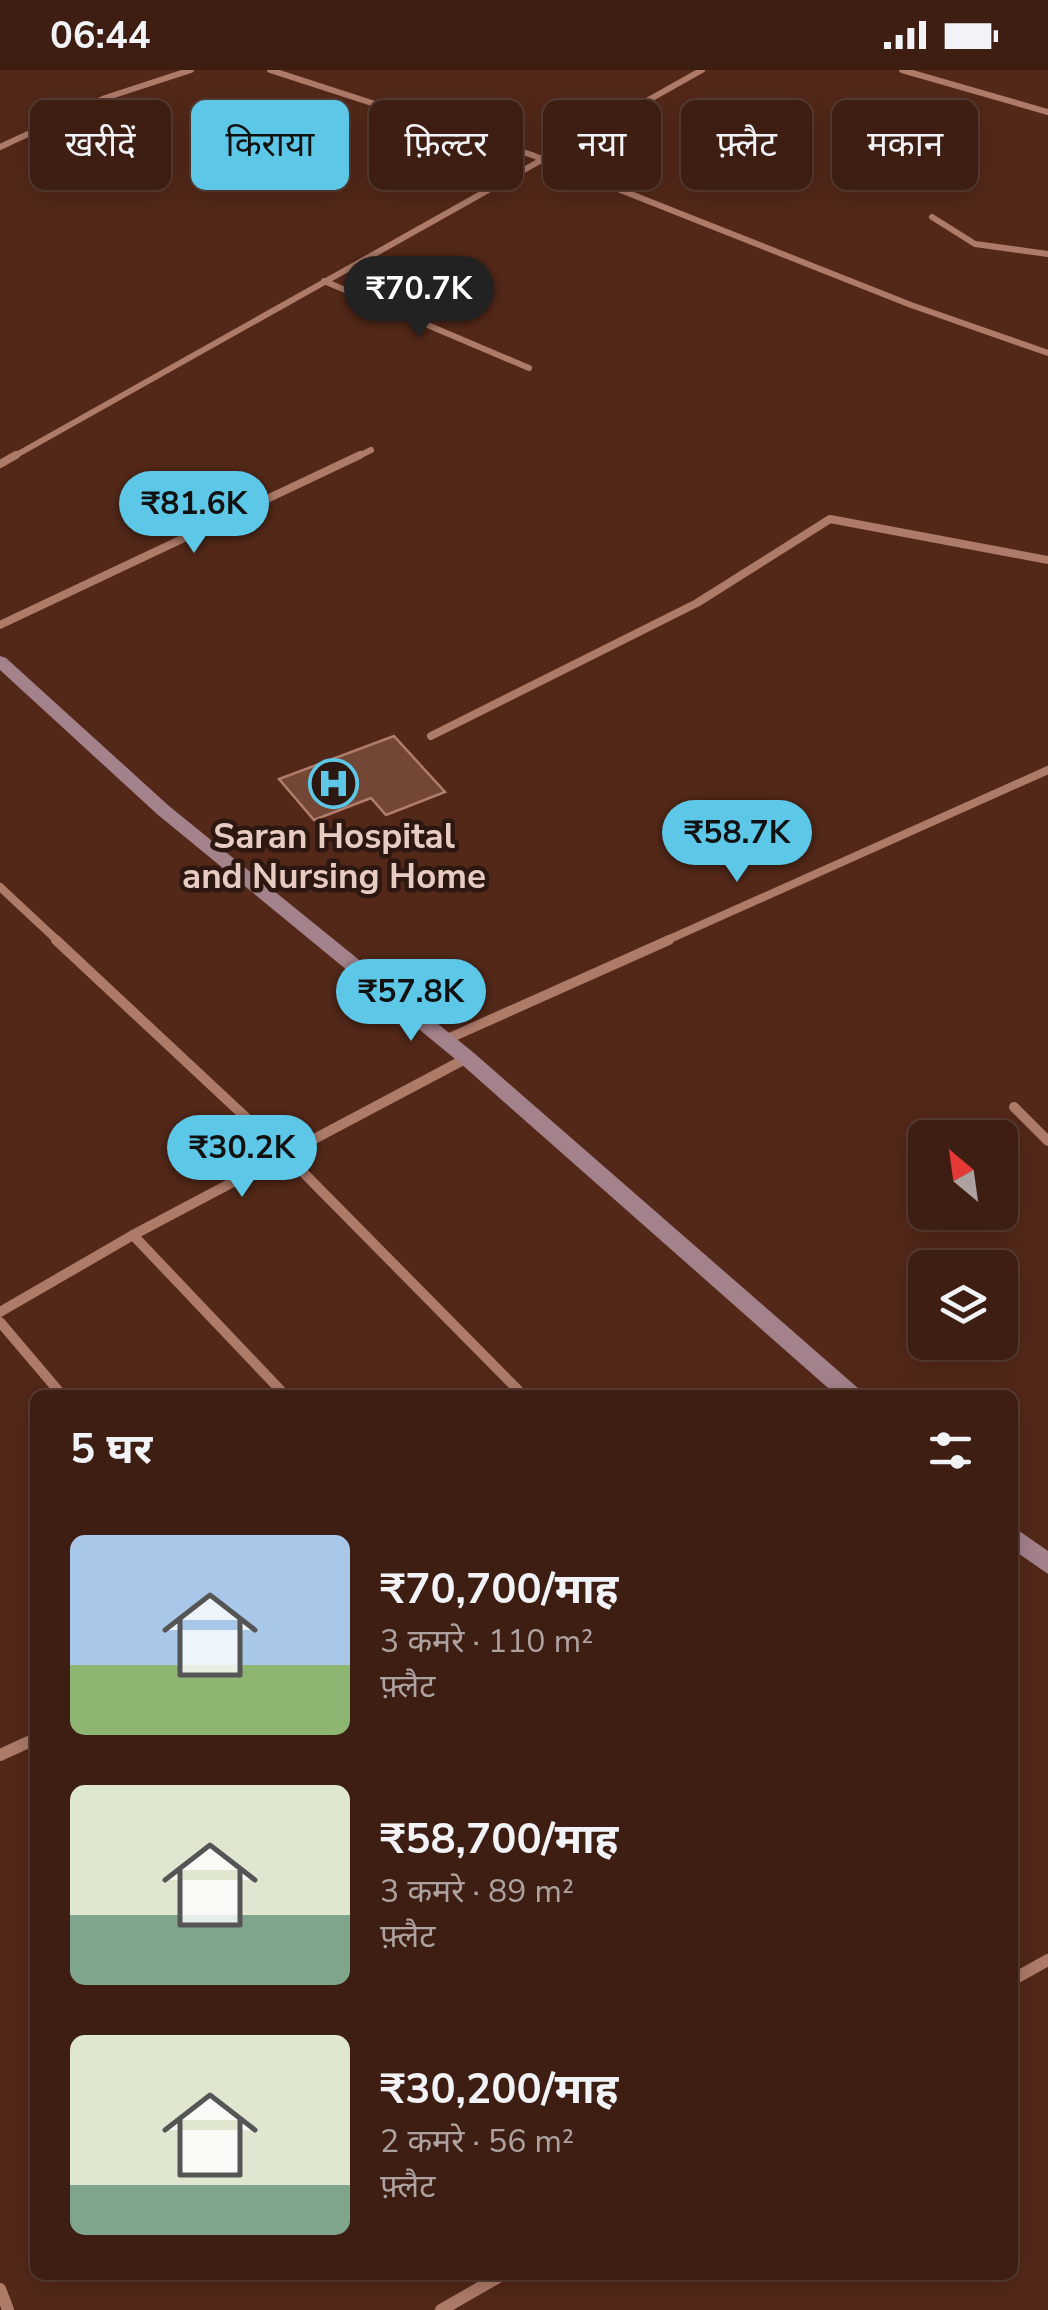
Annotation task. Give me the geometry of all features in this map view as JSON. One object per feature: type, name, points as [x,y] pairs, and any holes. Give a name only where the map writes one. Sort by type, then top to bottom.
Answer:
[{"type":"street","points":[[0,148],[105,98],[191,70]]},
{"type":"street","points":[[270,70],[361,95],[683,212],[970,328],[1048,353]]},
{"type":"street","points":[[0,464],[702,70]]},
{"type":"street","points":[[902,70],[1048,112]]},
{"type":"street","points":[[932,217],[975,244],[1048,254]]},
{"type":"street","points":[[324,281],[529,368]]},
{"type":"street","points":[[0,625],[370,450]]},
{"type":"street","points":[[430,736],[697,603],[830,519],[1048,560]]},
{"type":"street","points":[[0,661],[163,810],[445,1040],[845,1390]]},
{"type":"street","points":[[445,1040],[1048,770]]},
{"type":"street","points":[[0,887],[286,1155],[517,1390]]},
{"type":"street","points":[[0,1312],[134,1234],[466,1058]]},
{"type":"street","points":[[1014,1107],[1048,1141]]},
{"type":"street","points":[[134,1234],[280,1390]]},
{"type":"street","points":[[0,1322],[58,1390]]},
{"type":"street","points":[[1018,1540],[1048,1564]]},
{"type":"street","points":[[0,1754],[30,1740]]},
{"type":"street","points":[[1018,1977],[1048,1960]]},
{"type":"street","points":[[442,2310],[493,2280]]},
{"type":"street","points":[[0,2289],[8,2310]]},
{"type":"building","points":[[394,736],[445,792],[386,815],[371,798],[314,820],[279,779]]},
{"type":"place","name":"Saran Hospital and Nursing Home","points":[[334,784]]}]
